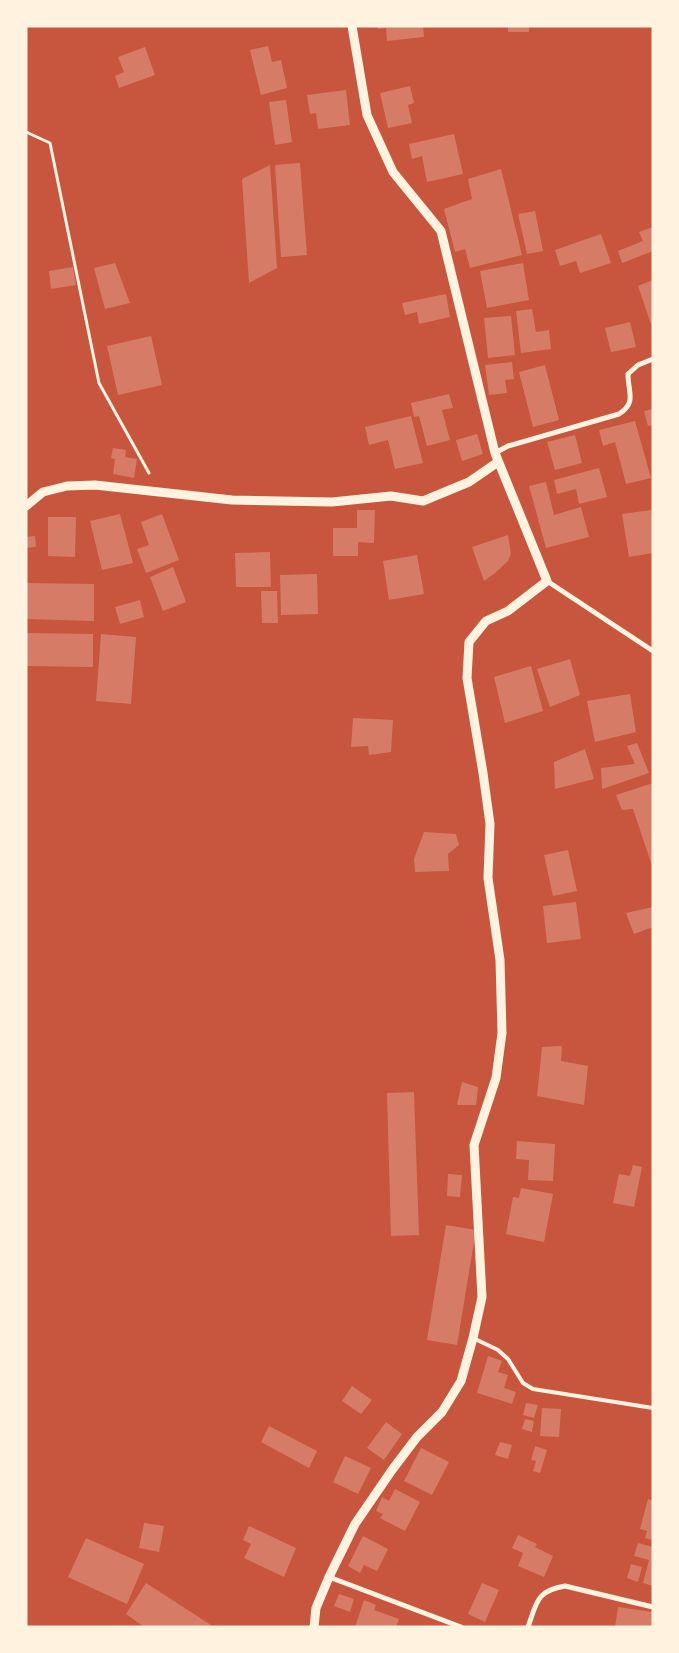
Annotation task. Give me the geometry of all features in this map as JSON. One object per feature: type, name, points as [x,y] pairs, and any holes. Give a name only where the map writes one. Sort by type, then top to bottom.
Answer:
[{"type":"street","points":[[352,26],[367,115],[393,172],[441,231],[496,458],[547,581],[653,651]]},
{"type":"street","points":[[26,506],[43,492],[67,486],[94,485],[232,500],[332,502],[391,496],[423,501],[469,482],[508,446],[619,414],[628,408],[631,402],[628,374],[638,365],[653,359]]},
{"type":"street","points":[[314,1627],[316,1608],[355,1524],[417,1437],[442,1412],[461,1381],[482,1298],[474,1145],[496,1078],[502,1032],[500,960],[488,878],[490,824],[467,678],[469,642],[486,621],[508,611],[547,581]]},
{"type":"street","points":[[329,1577],[460,1627]]},
{"type":"street","points":[[528,1627],[540,1595],[551,1588],[565,1586],[653,1607]]},
{"type":"lane","points":[[473,1338],[498,1350],[508,1359],[523,1383],[533,1389],[653,1408]]},
{"type":"path","points":[[26,132],[50,143],[99,384],[159,492]]},
{"type":"building","points":[[377,26],[423,26],[424,37],[387,41],[386,28],[378,29]]},
{"type":"building","points":[[508,26],[529,26],[529,32],[508,32]]},
{"type":"building","points":[[268,46],[272,62],[281,60],[287,88],[261,95],[250,50]]},
{"type":"building","points":[[145,47],[155,75],[119,88],[115,76],[124,72],[118,57]]},
{"type":"building","points":[[410,86],[414,103],[408,105],[412,123],[388,128],[380,93]]},
{"type":"building","points":[[346,90],[350,125],[318,129],[316,113],[310,114],[307,95]]},
{"type":"building","points":[[286,100],[292,142],[275,145],[269,102]]},
{"type":"building","points":[[454,134],[463,174],[427,182],[422,156],[412,159],[409,144]]},
{"type":"building","points":[[300,163],[307,255],[281,257],[275,165]]},
{"type":"building","points":[[270,165],[277,268],[249,283],[242,179]]},
{"type":"building","points":[[501,169],[522,255],[470,268],[465,249],[455,252],[444,209],[472,199],[468,179]]},
{"type":"building","points":[[535,211],[543,251],[527,254],[518,214]]},
{"type":"building","points":[[653,227],[653,251],[622,263],[618,251],[643,241],[639,232]]},
{"type":"building","points":[[601,234],[611,263],[580,273],[576,261],[560,266],[555,250]]},
{"type":"building","points":[[115,263],[130,303],[105,309],[94,268]]},
{"type":"building","points":[[523,263],[529,300],[487,308],[480,271]]},
{"type":"building","points":[[73,267],[76,285],[51,289],[49,271]]},
{"type":"building","points":[[653,280],[653,327],[652,327],[638,286]]},
{"type":"building","points":[[446,294],[450,317],[419,324],[417,312],[405,315],[402,303]]},
{"type":"building","points":[[532,309],[536,332],[549,330],[551,349],[521,353],[516,311]]},
{"type":"building","points":[[511,316],[515,355],[488,358],[484,318]]},
{"type":"building","points":[[630,322],[636,347],[611,352],[605,328]]},
{"type":"building","points":[[151,336],[162,385],[118,395],[107,346]]},
{"type":"building","points":[[512,362],[514,379],[505,380],[507,393],[489,395],[485,365]]},
{"type":"building","points":[[545,365],[559,420],[533,427],[519,372]]},
{"type":"building","points":[[449,394],[453,408],[442,410],[450,440],[427,446],[419,416],[414,417],[411,403]]},
{"type":"building","points":[[653,409],[653,425],[648,426],[644,411]]},
{"type":"building","points":[[411,416],[423,463],[395,469],[388,440],[369,445],[365,427]]},
{"type":"building","points":[[635,421],[651,478],[626,484],[615,442],[603,446],[599,430]]},
{"type":"building","points":[[477,434],[483,454],[462,461],[456,440]]},
{"type":"building","points":[[575,435],[582,463],[555,470],[547,442]]},
{"type":"building","points":[[113,448],[126,450],[125,457],[137,459],[134,478],[113,474],[115,459],[111,458]]},
{"type":"building","points":[[599,468],[607,497],[579,504],[576,489],[557,494],[554,480]]},
{"type":"building","points":[[546,482],[554,515],[581,507],[589,537],[546,548],[529,486]]},
{"type":"building","points":[[357,510],[375,510],[374,543],[358,542],[358,556],[333,556],[333,528],[357,528]]},
{"type":"building","points":[[651,510],[653,553],[629,557],[622,514]]},
{"type":"building","points":[[120,514],[133,563],[102,570],[90,521]]},
{"type":"building","points":[[162,514],[179,560],[146,573],[137,549],[149,545],[141,522]]},
{"type":"building","points":[[48,517],[76,517],[75,557],[48,556]]},
{"type":"building","points":[[508,535],[511,554],[508,561],[484,581],[472,547]]},
{"type":"building","points":[[35,536],[36,547],[26,548],[26,537]]},
{"type":"building","points":[[270,552],[271,587],[236,587],[235,553]]},
{"type":"building","points":[[417,555],[424,594],[389,600],[383,561]]},
{"type":"building","points":[[173,567],[186,602],[163,611],[150,577]]},
{"type":"building","points":[[317,574],[318,614],[281,615],[280,575]]},
{"type":"building","points":[[26,583],[94,584],[94,621],[26,619]]},
{"type":"building","points":[[261,591],[277,591],[278,623],[262,623]]},
{"type":"building","points":[[140,600],[144,617],[120,624],[115,607]]},
{"type":"building","points":[[26,633],[93,634],[93,667],[26,666]]},
{"type":"building","points":[[101,634],[136,637],[131,704],[96,701]]},
{"type":"building","points":[[570,659],[580,695],[550,707],[537,669]]},
{"type":"building","points":[[531,666],[543,711],[505,723],[494,677]]},
{"type":"building","points":[[630,694],[636,732],[595,742],[587,701]]},
{"type":"building","points":[[353,718],[393,720],[391,752],[369,755],[368,746],[351,747]]},
{"type":"building","points":[[637,743],[649,773],[602,789],[601,768],[635,764],[627,746]]},
{"type":"building","points":[[585,749],[594,779],[555,789],[554,762]]},
{"type":"building","points":[[653,783],[652,866],[633,809],[622,810],[616,795]]},
{"type":"building","points":[[424,832],[456,834],[459,845],[448,854],[449,871],[415,872],[414,859]]},
{"type":"building","points":[[568,850],[577,891],[553,896],[544,855]]},
{"type":"building","points":[[576,902],[581,939],[547,943],[543,906]]},
{"type":"building","points":[[653,907],[653,927],[634,934],[626,913]]},
{"type":"building","points":[[562,1046],[561,1061],[588,1066],[584,1105],[537,1096],[542,1047]]},
{"type":"building","points":[[462,1082],[478,1087],[476,1105],[457,1105]]},
{"type":"building","points":[[414,1092],[419,1235],[391,1236],[387,1093]]},
{"type":"building","points":[[517,1141],[555,1144],[553,1181],[528,1180],[529,1160],[516,1159]]},
{"type":"building","points":[[633,1165],[642,1167],[634,1207],[613,1203],[619,1174],[630,1176]]},
{"type":"building","points":[[448,1174],[462,1175],[460,1197],[447,1196]]},
{"type":"building","points":[[521,1188],[553,1194],[544,1242],[506,1234],[513,1197],[519,1198]]},
{"type":"building","points":[[446,1225],[476,1230],[457,1345],[427,1340]]},
{"type":"building","points":[[488,1356],[502,1361],[498,1372],[508,1375],[504,1388],[516,1392],[512,1404],[477,1393]]},
{"type":"building","points":[[352,1386],[372,1400],[361,1414],[342,1401]]},
{"type":"building","points":[[526,1403],[538,1405],[534,1418],[523,1415]]},
{"type":"building","points":[[542,1408],[561,1409],[559,1437],[540,1436]]},
{"type":"building","points":[[525,1419],[534,1421],[532,1432],[522,1429]]},
{"type":"building","points":[[386,1422],[402,1434],[384,1460],[367,1448]]},
{"type":"building","points":[[269,1426],[317,1451],[309,1468],[261,1442]]},
{"type":"building","points":[[500,1442],[512,1445],[508,1459],[495,1455]]},
{"type":"building","points":[[535,1446],[547,1450],[540,1473],[533,1471],[536,1461],[531,1460]]},
{"type":"building","points":[[421,1448],[449,1462],[432,1495],[404,1481]]},
{"type":"building","points":[[345,1456],[371,1468],[358,1494],[333,1482]]},
{"type":"building","points":[[395,1489],[420,1502],[405,1531],[380,1518],[383,1514],[376,1511],[382,1497],[389,1501]]},
{"type":"building","points":[[648,1499],[653,1501],[653,1540],[645,1538],[647,1531],[640,1529]]},
{"type":"building","points":[[144,1523],[164,1526],[159,1552],[139,1548]]},
{"type":"building","points":[[249,1526],[296,1548],[284,1577],[244,1558],[251,1544],[243,1540]]},
{"type":"building","points":[[518,1535],[537,1544],[535,1547],[553,1556],[544,1577],[518,1566],[523,1553],[512,1548]]},
{"type":"building","points":[[363,1536],[388,1549],[377,1571],[364,1565],[360,1573],[348,1566]]},
{"type":"building","points":[[86,1538],[144,1564],[127,1604],[68,1577]]},
{"type":"building","points":[[638,1543],[653,1547],[653,1586],[643,1583],[649,1560],[634,1556]]},
{"type":"building","points":[[631,1564],[642,1567],[638,1582],[627,1578]]},
{"type":"building","points":[[146,1583],[211,1625],[210,1627],[144,1627],[126,1614]]},
{"type":"building","points":[[482,1583],[499,1590],[485,1622],[468,1614]]},
{"type":"building","points":[[339,1594],[354,1599],[350,1612],[334,1606]]},
{"type":"building","points":[[364,1600],[376,1605],[374,1610],[399,1619],[396,1627],[355,1627]]},
{"type":"building","points":[[618,1607],[653,1612],[652,1627],[615,1627]]}]
